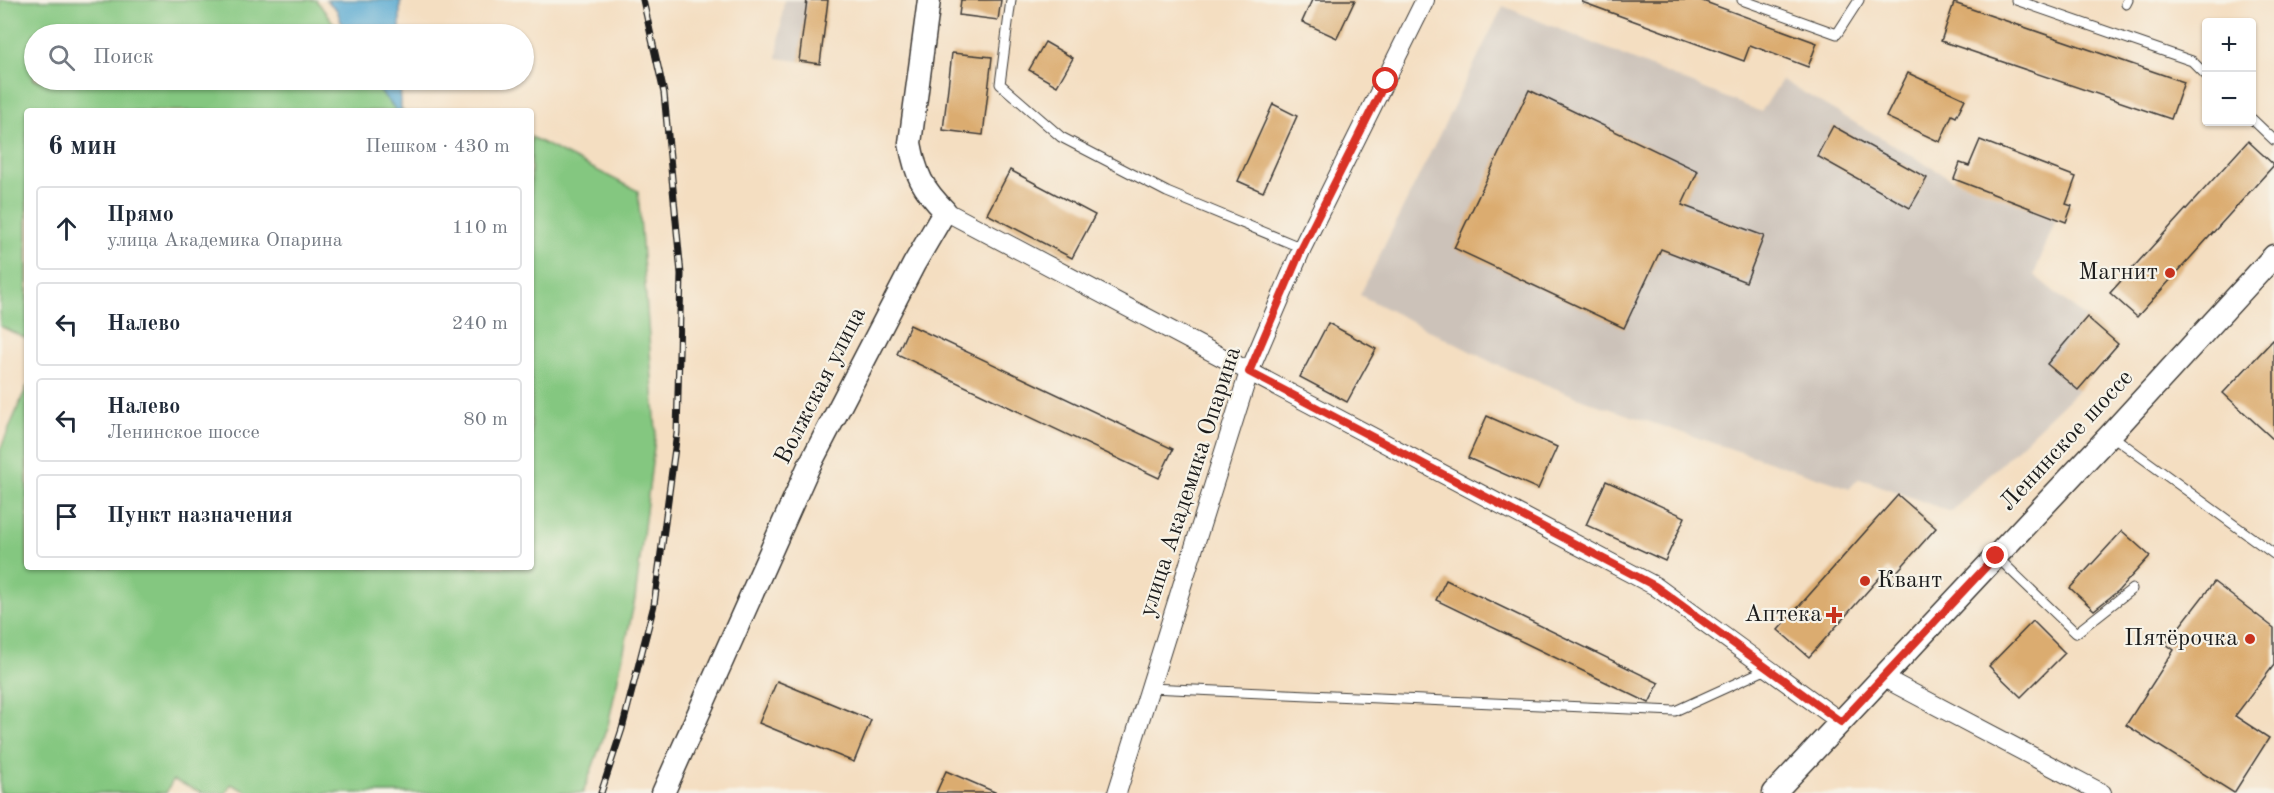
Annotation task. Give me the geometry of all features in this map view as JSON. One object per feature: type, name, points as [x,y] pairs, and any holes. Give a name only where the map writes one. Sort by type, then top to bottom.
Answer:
[{"type":"street","points":[[930,0],[910,143],[915,166],[928,194],[945,211],[1655,586],[1841,722]]},
{"type":"street","name":"улица Академика Опарина","points":[[1117,793],[1249,372],[1302,248],[1425,0]]},
{"type":"street","name":"Волжская улица","points":[[663,793],[808,468],[914,264],[945,211]]},
{"type":"street","name":"Ленинское шоссе","points":[[1774,793],[1884,678],[2274,256]]},
{"type":"street","points":[[1884,678],[2102,793]]},
{"type":"lane","points":[[1011,0],[1000,84],[1061,137],[1167,192],[1302,248]]},
{"type":"lane","points":[[1742,0],[1837,34],[1859,0]]},
{"type":"lane","points":[[2016,0],[2192,61],[2203,72]]},
{"type":"lane","points":[[2256,123],[2274,141]]},
{"type":"lane","points":[[2110,435],[2274,554]]},
{"type":"lane","points":[[1996,556],[2076,633],[2132,589]]},
{"type":"lane","points":[[1150,688],[1675,711],[1767,669]]},
{"type":"shaded area","points":[[784,0],[828,0],[820,64],[777,58]]},
{"type":"shaded area","points":[[1503,6],[1761,112],[1782,80],[1948,177],[2056,219],[2034,275],[2118,344],[2078,390],[1951,512],[1859,478],[1850,488],[1595,404],[1499,366],[1360,295]]},
{"type":"green space","points":[[0,0],[316,0],[334,24],[24,24],[24,90],[400,90],[401,108],[24,108],[24,338],[0,326]]},
{"type":"green space","points":[[534,139],[638,191],[656,431],[635,599],[608,725],[583,793],[250,793],[231,784],[226,793],[203,793],[173,780],[166,793],[0,793],[0,450],[24,393],[24,570],[534,570]]},
{"type":"water","points":[[326,0],[402,0],[400,24],[342,24],[337,10]]},
{"type":"water","points":[[379,90],[400,90],[401,108],[394,108]]},
{"type":"building","points":[[807,0],[828,0],[820,64],[799,61]]},
{"type":"building","points":[[961,0],[1001,0],[998,20],[959,15]]},
{"type":"building","points":[[1312,0],[1355,0],[1337,38],[1302,22]]},
{"type":"building","points":[[1583,0],[1700,0],[1817,43],[1808,67],[1750,45],[1744,61],[1582,2]]},
{"type":"building","points":[[1954,3],[2184,82],[2171,119],[1941,41]]},
{"type":"building","points":[[1045,42],[1073,58],[1057,86],[1029,70]]},
{"type":"building","points":[[952,53],[992,57],[983,135],[943,130]]},
{"type":"building","points":[[1908,73],[1965,99],[1956,117],[1952,115],[1940,142],[1886,117]]},
{"type":"building","points":[[1529,90],[1698,171],[1682,205],[1764,236],[1746,282],[1661,249],[1624,328],[1454,248]]},
{"type":"building","points":[[1273,104],[1297,116],[1263,192],[1238,181]]},
{"type":"building","points":[[1833,126],[1927,178],[1910,208],[1817,156]]},
{"type":"building","points":[[1980,140],[2076,177],[2066,204],[2072,206],[2066,222],[1954,179],[1960,163],[1969,166]]},
{"type":"building","points":[[2248,141],[2274,165],[2137,317],[2110,293]]},
{"type":"building","points":[[1010,170],[1095,215],[1072,258],[987,214]]},
{"type":"building","points":[[2087,317],[2118,344],[2078,390],[2047,364]]},
{"type":"building","points":[[1328,323],[1376,349],[1347,402],[1300,377]]},
{"type":"building","points":[[910,325],[1173,449],[1159,478],[897,354]]},
{"type":"building","points":[[2274,339],[2274,440],[2223,393]]},
{"type":"building","points":[[1487,416],[1557,447],[1538,489],[1468,458]]},
{"type":"building","points":[[1606,481],[1685,517],[1665,561],[1586,525]]},
{"type":"building","points":[[1898,495],[1936,528],[1895,574],[1888,568],[1809,657],[1778,630]]},
{"type":"building","points":[[2122,531],[2150,556],[2118,591],[2094,610],[2070,588]]},
{"type":"building","points":[[1446,580],[1659,683],[1649,703],[1436,600]]},
{"type":"building","points":[[2214,582],[2274,628],[2274,665],[2235,716],[2269,738],[2234,793],[2126,725],[2174,650],[2166,644]]},
{"type":"building","points":[[2033,621],[2065,653],[2021,697],[1989,666]]},
{"type":"building","points":[[777,681],[871,720],[854,762],[759,723]]},
{"type":"building","points":[[946,771],[997,793],[936,793]]},
{"type":"railway","points":[[601,793],[622,729],[654,605],[677,433],[681,274],[664,93],[643,0]]},
{"type":"place","name":"Магнит","points":[[2170,273]]},
{"type":"place","name":"Квант","points":[[1865,581]]},
{"type":"place","name":"Аптека","points":[[1834,615]]},
{"type":"place","name":"Пятёрочка","points":[[2250,639]]},
{"type":"route","points":[[1386,81],[1302,248],[1249,372],[1655,586],[1841,722],[1996,556]]}]
